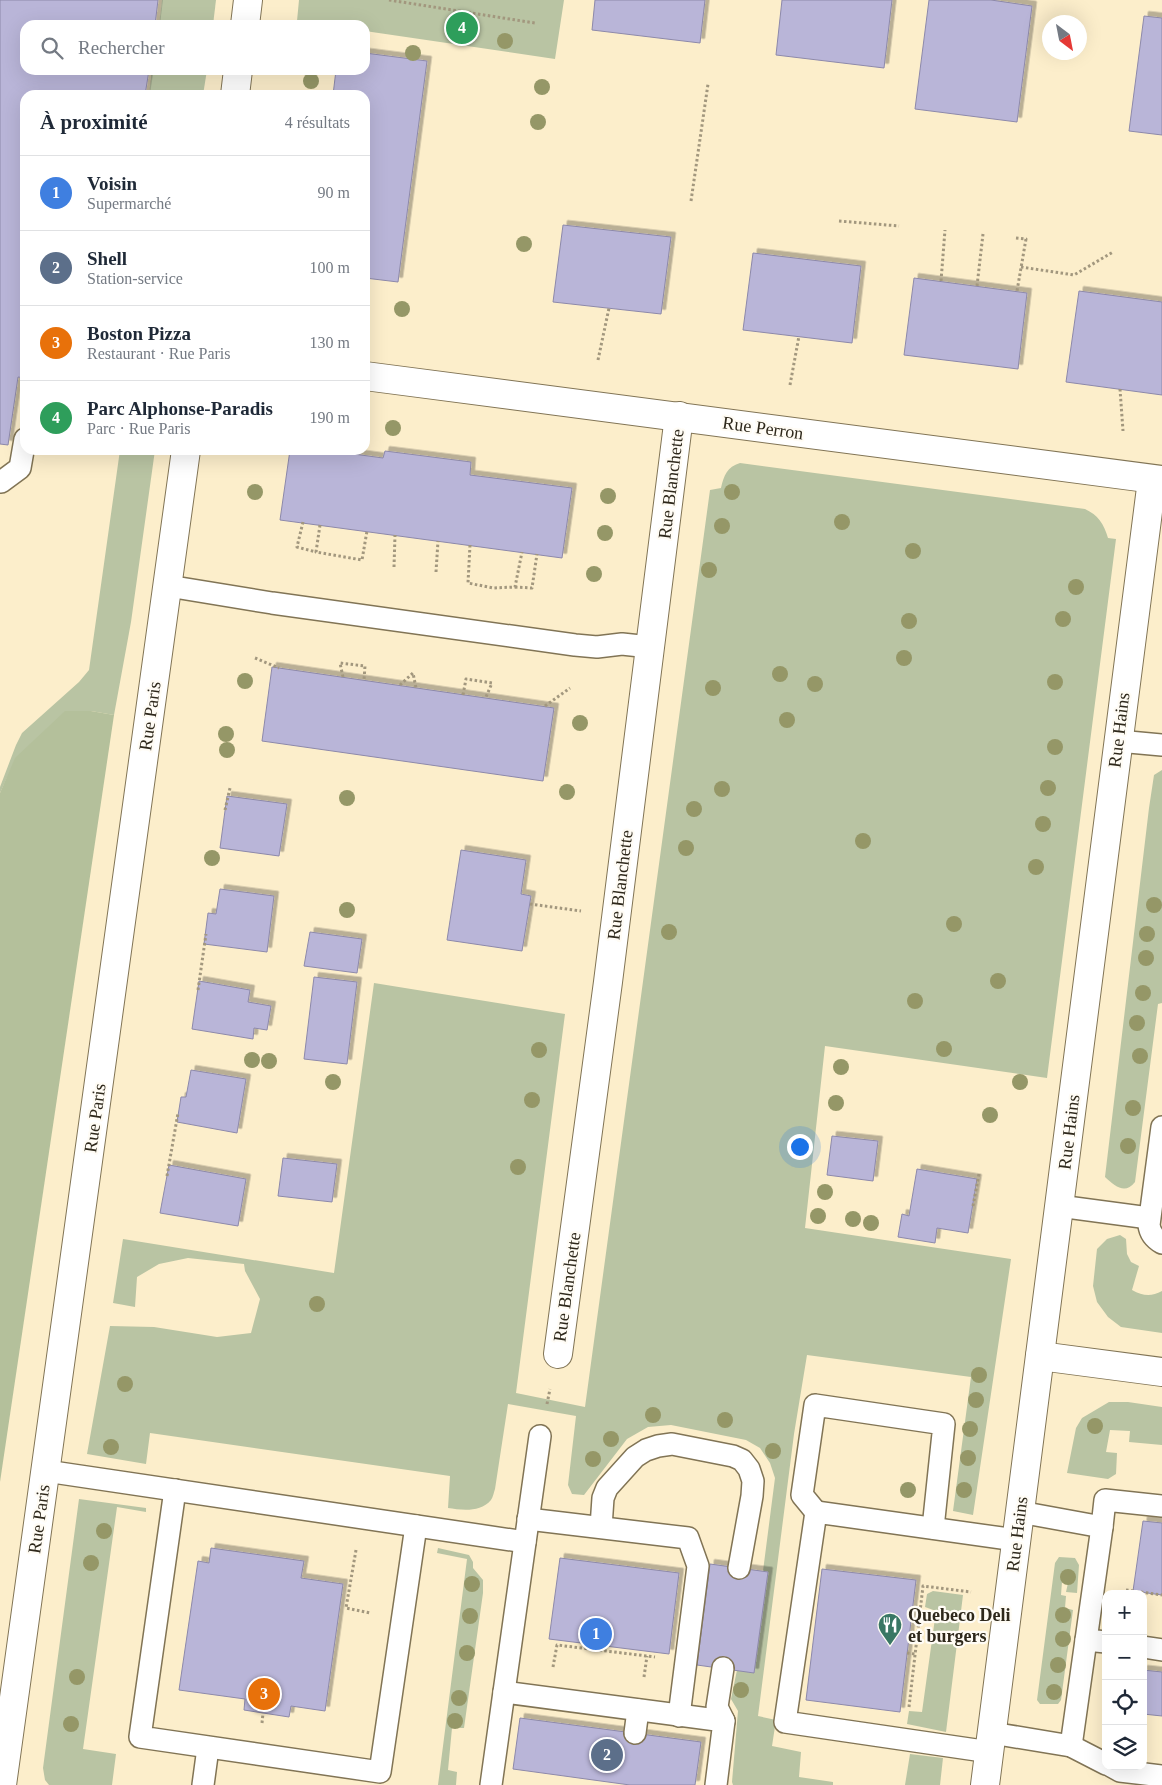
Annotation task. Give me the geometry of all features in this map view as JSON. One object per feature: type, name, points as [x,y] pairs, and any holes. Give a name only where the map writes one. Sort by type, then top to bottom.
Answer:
[{"type":"street","points":[[245,20],[248,0]]},
{"type":"street","points":[[236,90],[237,75]]},
{"type":"street","name":"Rue Perron","points":[[370,377],[1157,480]]},
{"type":"street","name":"Rue Blanchette","points":[[558,1354],[617,915],[679,416]]},
{"type":"street","name":"Rue Paris","points":[[2,1785],[185,455]]},
{"type":"street","name":"Rue Hains","points":[[985,1785],[1118,741],[1157,480]]},
{"type":"street","points":[[1040,1356],[1162,1372]]},
{"type":"lane","points":[[0,485],[20,468],[22,455]]},
{"type":"lane","points":[[168,586],[272,603],[575,645],[597,647],[622,644],[650,647]]},
{"type":"lane","points":[[1118,741],[1162,745]]},
{"type":"lane","points":[[1162,1127],[1150,1218],[1150,1230],[1154,1238],[1162,1243]]},
{"type":"lane","points":[[1059,1206],[1150,1218]]},
{"type":"lane","points":[[933,1528],[944,1424],[815,1405],[802,1495],[816,1512],[1016,1540]]},
{"type":"lane","points":[[491,1785],[540,1436]]},
{"type":"lane","points":[[600,1527],[603,1498],[607,1488],[635,1457],[646,1450],[672,1444],[733,1456],[742,1460],[749,1469],[753,1481],[740,1568]]},
{"type":"lane","points":[[46,1471],[525,1542]]},
{"type":"lane","points":[[175,1490],[140,1738],[380,1772],[416,1526]]},
{"type":"lane","points":[[1071,1746],[1096,1641],[1105,1500],[1162,1506]]},
{"type":"lane","points":[[816,1512],[786,1722],[991,1742],[1071,1746],[1102,1762]]},
{"type":"lane","points":[[1020,1512],[1102,1527]]},
{"type":"lane","points":[[528,1519],[688,1538],[698,1566],[679,1716]]},
{"type":"lane","points":[[1147,1648],[1162,1650]]},
{"type":"lane","points":[[716,1785],[724,1721],[717,1707],[723,1668]]},
{"type":"lane","points":[[504,1692],[724,1721]]},
{"type":"lane","points":[[634,1733],[638,1710]]},
{"type":"lane","points":[[203,1785],[208,1748]]},
{"type":"lane","points":[[1117,1770],[1120,1772],[1162,1776]]},
{"type":"path","points":[[389,0],[535,23]]},
{"type":"path","points":[[691,201],[708,84]]},
{"type":"path","points":[[839,221],[900,226]]},
{"type":"path","points":[[941,282],[945,230]]},
{"type":"path","points":[[977,286],[983,234]]},
{"type":"path","points":[[1016,238],[1026,239],[1017,291]]},
{"type":"path","points":[[1021,267],[1074,275],[1113,252]]},
{"type":"path","points":[[598,360],[608,308]]},
{"type":"path","points":[[790,385],[799,336]]},
{"type":"path","points":[[1120,389],[1123,431]]},
{"type":"path","points":[[303,522],[297,546],[316,552],[362,560],[366,531]]},
{"type":"path","points":[[316,552],[320,525]]},
{"type":"path","points":[[394,568],[395,535]]},
{"type":"path","points":[[436,572],[438,540]]},
{"type":"path","points":[[470,545],[468,583],[493,588],[532,588],[537,554]]},
{"type":"path","points":[[515,587],[522,552]]},
{"type":"path","points":[[256,658],[279,668]]},
{"type":"path","points":[[343,677],[340,663],[365,666],[364,680]]},
{"type":"path","points":[[400,686],[413,673],[416,688]]},
{"type":"path","points":[[463,695],[466,679],[492,683],[486,698]]},
{"type":"path","points":[[545,706],[570,688]]},
{"type":"path","points":[[225,810],[230,788]]},
{"type":"path","points":[[530,904],[617,915]]},
{"type":"path","points":[[198,990],[206,934]]},
{"type":"path","points":[[167,1176],[178,1113]]},
{"type":"path","points":[[973,1206],[978,1174]]},
{"type":"path","points":[[540,1436],[558,1354]]},
{"type":"path","points":[[357,1546],[346,1608],[378,1614]]},
{"type":"path","points":[[909,1711],[923,1586],[971,1592]]},
{"type":"path","points":[[1147,1593],[1162,1595]]},
{"type":"path","points":[[556,1645],[595,1647],[664,1658]]},
{"type":"path","points":[[907,1653],[915,1654]]},
{"type":"green space","points":[[162,0],[216,0],[214,20],[160,20]]},
{"type":"green space","points":[[299,0],[564,0],[555,59],[370,32],[370,20],[297,20]]},
{"type":"green space","points":[[151,75],[206,75],[204,90],[150,90]]},
{"type":"green space","points":[[119,455],[154,455],[131,622],[114,715],[91,711],[16,758],[0,793],[0,787],[22,733],[79,682],[89,670]]},
{"type":"green space","points":[[740,463],[1085,509],[1100,520],[1108,538],[1116,539],[1047,1078],[825,1046],[805,1228],[1011,1259],[973,1515],[953,1511],[971,1377],[807,1355],[794,1434],[758,1716],[776,1720],[772,1746],[801,1752],[799,1777],[833,1782],[833,1785],[733,1785],[732,1782],[738,1711],[731,1699],[737,1670],[754,1672],[768,1572],[763,1571],[775,1478],[770,1463],[760,1448],[746,1440],[671,1425],[648,1427],[627,1439],[584,1495],[572,1494],[568,1485],[576,1416],[508,1404],[495,1489],[491,1500],[476,1509],[464,1510],[448,1508],[450,1476],[150,1433],[146,1464],[87,1454],[110,1326],[154,1327],[217,1337],[251,1333],[260,1299],[245,1271],[244,1264],[188,1258],[159,1264],[137,1277],[135,1307],[113,1303],[123,1239],[334,1273],[374,983],[565,1014],[516,1393],[585,1407],[710,490],[721,488],[727,472]]},
{"type":"green space","points":[[65,711],[91,711],[114,715],[0,1482],[0,793],[15,758]]},
{"type":"green space","points":[[1162,770],[1162,1003],[1158,1004],[1135,1182],[1124,1189],[1116,1186],[1105,1177],[1149,808],[1154,775]]},
{"type":"green space","points":[[1120,1235],[1126,1239],[1127,1254],[1131,1262],[1139,1266],[1132,1290],[1147,1295],[1162,1291],[1162,1333],[1121,1327],[1108,1317],[1097,1302],[1093,1286],[1097,1249],[1107,1239]]},
{"type":"green space","points":[[1109,1402],[1128,1402],[1162,1407],[1162,1445],[1129,1442],[1130,1431],[1110,1430],[1106,1452],[1117,1453],[1116,1474],[1108,1479],[1067,1473],[1076,1428],[1082,1418]]},
{"type":"green space","points":[[79,1499],[146,1508],[146,1512],[117,1507],[83,1749],[116,1754],[112,1785],[49,1785],[45,1780],[43,1768]]},
{"type":"green space","points":[[438,1548],[469,1555],[473,1562],[473,1568],[483,1580],[483,1593],[464,1728],[452,1728],[448,1770],[457,1772],[456,1785],[438,1785],[467,1559],[437,1553]]},
{"type":"green space","points":[[1059,1557],[1075,1558],[1079,1565],[1077,1593],[1066,1592],[1068,1583],[1062,1582],[1061,1595],[1066,1596],[1065,1608],[1073,1610],[1061,1700],[1058,1704],[1040,1704],[1037,1700],[1055,1563]]},
{"type":"green space","points":[[933,1591],[963,1595],[946,1732],[907,1724],[909,1711],[922,1712],[936,1611],[925,1607],[927,1594]]},
{"type":"green space","points":[[910,1754],[943,1758],[940,1785],[905,1785]]},
{"type":"building","points":[[0,0],[158,0],[156,20],[20,20],[20,75],[148,75],[146,90],[20,90],[20,377],[18,377],[8,445],[0,444]]},
{"type":"building","points":[[595,0],[705,0],[700,43],[592,30]]},
{"type":"building","points":[[782,0],[892,0],[884,68],[776,55]]},
{"type":"building","points":[[929,0],[991,0],[1032,6],[1017,122],[915,109]]},
{"type":"building","points":[[1144,16],[1162,18],[1162,135],[1129,131]]},
{"type":"building","points":[[370,54],[427,61],[398,282],[370,279],[370,90],[334,90],[335,75],[370,75]]},
{"type":"building","points":[[563,225],[671,237],[661,314],[553,302]]},
{"type":"building","points":[[753,253],[861,266],[852,343],[743,330]]},
{"type":"building","points":[[914,278],[1027,293],[1018,369],[904,355]]},
{"type":"building","points":[[1079,291],[1162,302],[1162,395],[1066,382]]},
{"type":"building","points":[[385,451],[471,462],[470,475],[572,488],[562,558],[280,520],[289,455],[361,455],[383,458]]},
{"type":"building","points":[[272,667],[554,708],[543,781],[262,741]]},
{"type":"building","points":[[227,796],[287,804],[279,856],[220,848]]},
{"type":"building","points":[[461,850],[526,860],[521,894],[531,896],[522,951],[447,940]]},
{"type":"building","points":[[220,889],[274,896],[267,952],[204,944],[208,913],[216,914]]},
{"type":"building","points":[[310,932],[362,939],[357,973],[304,966]]},
{"type":"building","points":[[314,977],[357,982],[347,1064],[304,1059]]},
{"type":"building","points":[[199,981],[250,990],[248,1002],[271,1006],[267,1030],[254,1028],[253,1039],[192,1029]]},
{"type":"building","points":[[191,1070],[246,1079],[237,1133],[177,1122],[181,1097],[186,1097]]},
{"type":"building","points":[[832,1136],[878,1141],[873,1181],[827,1175]]},
{"type":"building","points":[[283,1158],[337,1164],[332,1202],[278,1196]]},
{"type":"building","points":[[169,1165],[246,1179],[238,1226],[160,1213]]},
{"type":"building","points":[[917,1169],[977,1179],[968,1233],[937,1228],[935,1243],[898,1237],[902,1214],[909,1216]]},
{"type":"building","points":[[1143,1521],[1162,1523],[1162,1595],[1147,1593],[1147,1590],[1133,1590]]},
{"type":"building","points":[[211,1548],[304,1561],[301,1578],[343,1584],[325,1711],[291,1706],[289,1717],[244,1710],[245,1699],[179,1690],[198,1561],[209,1563]]},
{"type":"building","points":[[560,1558],[679,1573],[669,1654],[549,1639]]},
{"type":"building","points":[[710,1564],[768,1572],[754,1673],[697,1665]]},
{"type":"building","points":[[822,1569],[916,1580],[900,1712],[806,1700]]},
{"type":"building","points":[[1147,1670],[1162,1672],[1162,1716],[1147,1714]]},
{"type":"building","points":[[520,1718],[701,1742],[695,1785],[630,1785],[513,1769]]},
{"type":"place","name":"Parc Alphonse-Paradis","points":[[462,28]]},
{"type":"place","name":"Voisin","points":[[596,1634]]},
{"type":"place","name":"Quebeco Deli et burgers","points":[[890,1646]]},
{"type":"place","name":"Boston Pizza","points":[[264,1694]]},
{"type":"place","name":"Shell","points":[[607,1755]]}]
